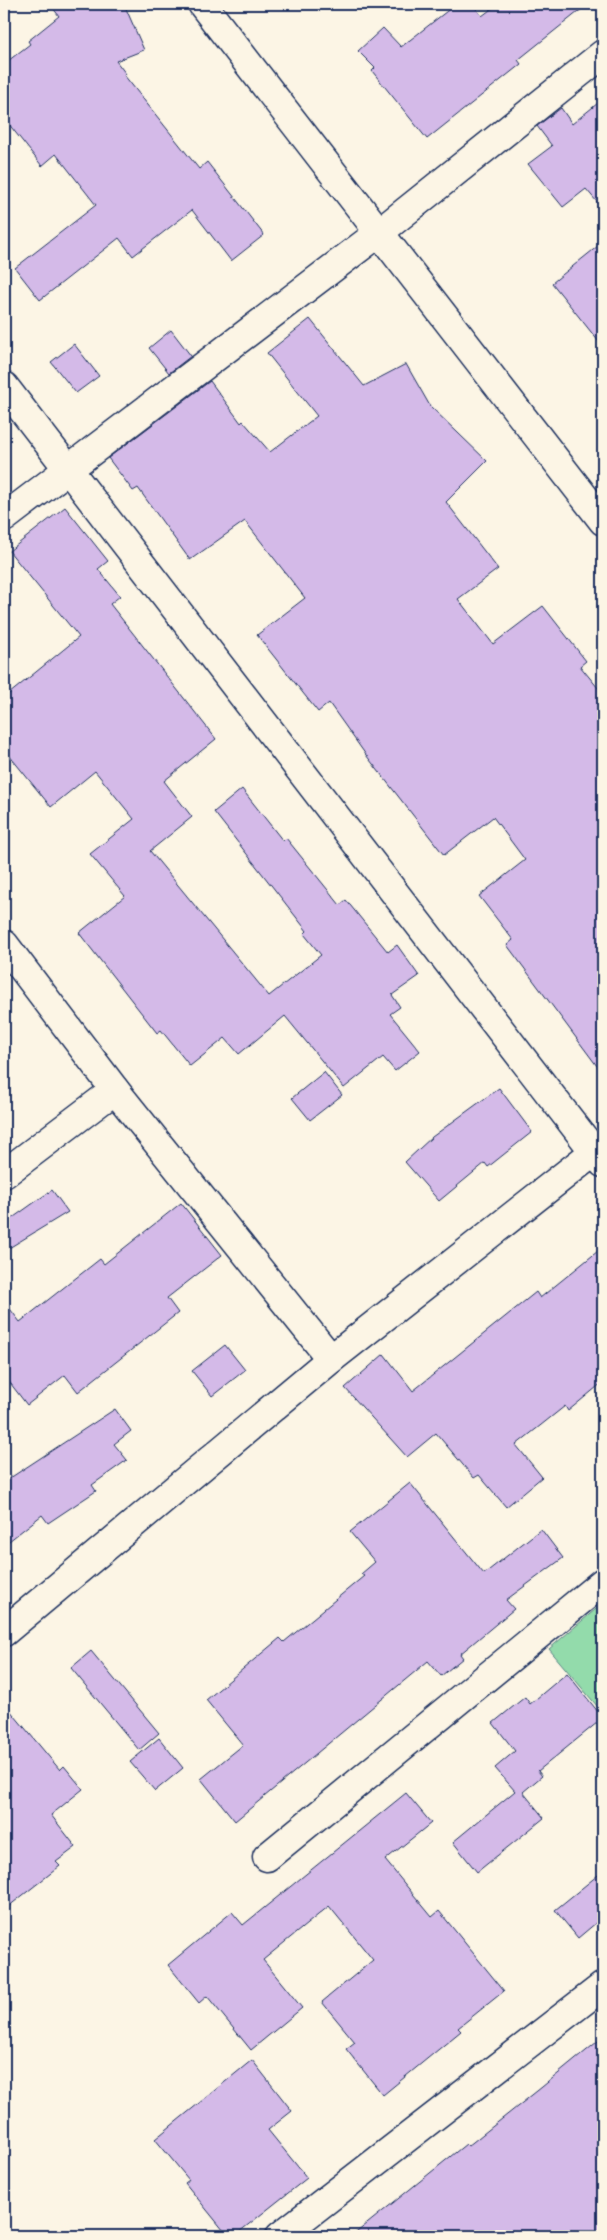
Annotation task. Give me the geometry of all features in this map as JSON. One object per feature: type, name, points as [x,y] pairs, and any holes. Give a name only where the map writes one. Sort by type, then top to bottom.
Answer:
[{"type":"street","points":[[202,4],[380,232],[594,492],[603,522]]},
{"type":"street","points":[[4,518],[380,232],[603,54]]},
{"type":"street","points":[[4,386],[599,1158],[331,1359],[4,1632]]},
{"type":"street","points":[[4,944],[115,1090],[331,1359]]},
{"type":"street","points":[[4,1174],[115,1090]]},
{"type":"street","points":[[267,1857],[603,1582]]},
{"type":"street","points":[[280,2236],[603,1986]]},
{"type":"green space","points":[[603,1603],[603,1713],[549,1649]]},
{"type":"building","points":[[50,4],[124,4],[144,50],[116,61],[126,74],[124,75],[199,169],[207,162],[264,235],[231,261],[192,210],[133,256],[119,238],[40,300],[15,268],[96,205],[56,154],[42,166],[4,118],[4,64],[30,44],[28,41],[59,16]]},
{"type":"building","points":[[456,4],[472,4],[482,16],[498,4],[588,4],[518,60],[521,64],[427,139],[372,71],[375,68],[358,51],[383,28],[401,47]]},
{"type":"building","points":[[603,99],[603,209],[586,189],[563,207],[528,164],[552,146],[537,126],[561,108],[572,124]]},
{"type":"building","points":[[603,242],[603,347],[552,283]]},
{"type":"building","points":[[310,319],[364,386],[406,364],[430,406],[487,461],[446,502],[498,569],[458,599],[493,644],[543,606],[586,661],[580,666],[603,694],[603,1074],[507,945],[513,940],[479,896],[525,860],[493,817],[444,855],[366,755],[329,703],[318,712],[257,635],[305,598],[245,521],[190,560],[138,488],[133,491],[108,458],[210,381],[241,423],[243,421],[270,452],[317,416],[267,353]]},
{"type":"building","points":[[171,330],[191,356],[169,373],[149,348]]},
{"type":"building","points":[[74,344],[99,376],[76,393],[51,362]]},
{"type":"building","points":[[65,507],[108,561],[98,569],[120,596],[110,604],[216,739],[164,781],[192,817],[150,851],[269,996],[321,955],[304,934],[307,931],[214,812],[242,789],[283,841],[286,838],[340,905],[346,900],[388,952],[397,945],[419,976],[392,995],[400,1007],[390,1014],[420,1051],[395,1071],[383,1057],[344,1088],[285,1016],[239,1054],[225,1038],[190,1066],[161,1030],[157,1033],[79,933],[125,896],[90,854],[134,819],[95,771],[51,807],[4,749],[4,698],[79,637],[9,551]]},
{"type":"building","points":[[324,1072],[342,1095],[310,1120],[292,1098]]},
{"type":"building","points":[[499,1088],[532,1132],[488,1167],[485,1163],[439,1201],[405,1162],[432,1137]]},
{"type":"building","points":[[52,1190],[68,1212],[4,1251],[4,1224]]},
{"type":"building","points":[[181,1203],[222,1255],[167,1298],[178,1313],[78,1392],[65,1375],[27,1405],[4,1375],[4,1301],[20,1322],[100,1259],[104,1264]]},
{"type":"building","points":[[603,1247],[603,1382],[568,1411],[565,1406],[516,1445],[542,1477],[506,1507],[479,1475],[474,1478],[436,1433],[407,1457],[345,1388],[384,1354],[413,1391],[536,1292],[540,1298]]},
{"type":"building","points":[[225,1345],[245,1370],[212,1396],[192,1371]]},
{"type":"building","points":[[115,1409],[131,1431],[114,1444],[127,1460],[92,1485],[96,1491],[48,1523],[42,1515],[4,1545],[4,1482]]},
{"type":"building","points":[[410,1483],[484,1574],[541,1529],[563,1558],[506,1600],[514,1609],[460,1654],[463,1658],[441,1676],[428,1661],[235,1821],[201,1779],[243,1745],[206,1700],[280,1638],[284,1642],[364,1576],[361,1574],[375,1562],[350,1532]]},
{"type":"building","points":[[91,1651],[159,1733],[139,1750],[71,1668]]},
{"type":"building","points":[[567,1673],[603,1718],[538,1771],[542,1776],[523,1792],[544,1818],[477,1872],[453,1842],[515,1791],[495,1768],[515,1751],[493,1723],[525,1697],[530,1704]]},
{"type":"building","points":[[4,1703],[60,1770],[64,1766],[83,1789],[51,1815],[76,1847],[56,1862],[60,1866],[4,1910]]},
{"type":"building","points":[[159,1738],[183,1768],[155,1791],[130,1762]]},
{"type":"building","points":[[406,1793],[431,1823],[385,1860],[432,1917],[439,1911],[504,1991],[458,2028],[461,2031],[383,2095],[346,2049],[355,2042],[322,2002],[373,1960],[329,1906],[263,1960],[302,2008],[251,2050],[207,1996],[199,2003],[168,1965],[232,1912],[243,1925]]},
{"type":"building","points":[[603,1871],[603,1917],[578,1938],[555,1910]]},
{"type":"building","points":[[603,2037],[603,2236],[352,2236],[466,2144],[468,2146]]},
{"type":"building","points":[[252,2060],[292,2111],[268,2130],[307,2178],[234,2236],[228,2236],[185,2183],[189,2180],[155,2139]]}]
